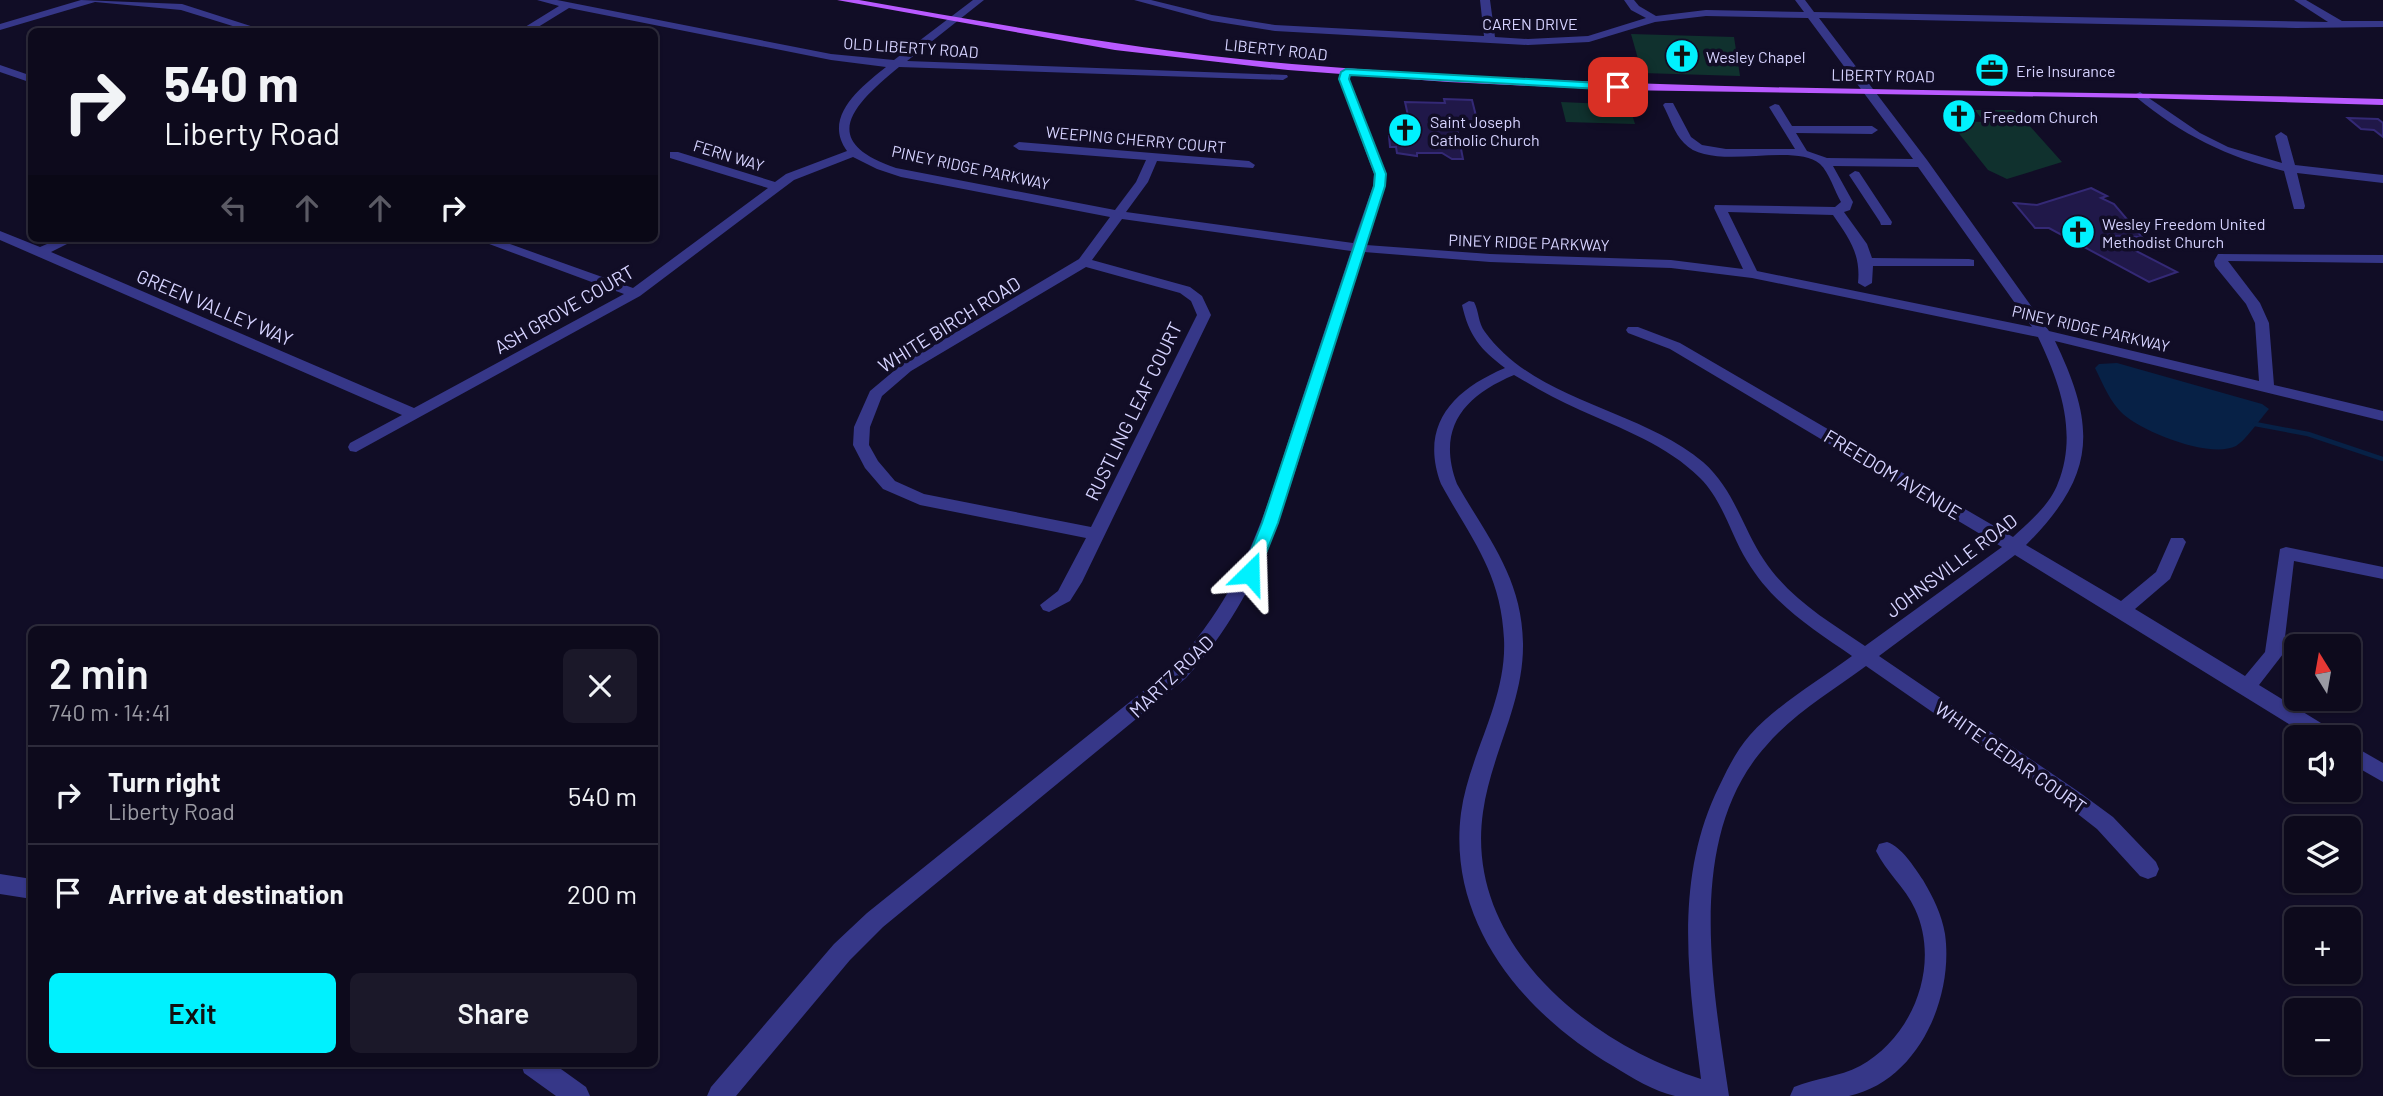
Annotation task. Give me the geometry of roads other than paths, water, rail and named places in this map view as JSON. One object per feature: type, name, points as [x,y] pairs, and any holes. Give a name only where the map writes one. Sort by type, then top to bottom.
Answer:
[{"type":"main road","name":"LIBERTY ROAD","points":[[842,0],[1135,49],[1346,72],[1574,85],[2140,94],[2383,102]]},
{"type":"street","points":[[0,27],[92,0]]},
{"type":"street","points":[[99,0],[182,7],[251,28]]},
{"type":"street","name":"OLD LIBERTY ROAD","points":[[542,0],[831,57],[898,64],[1283,77]]},
{"type":"street","points":[[855,152],[843,133],[846,113],[898,64],[979,0]]},
{"type":"street","name":"CAREN DRIVE","points":[[1139,0],[1167,3],[1225,21],[1284,29],[1490,40],[1577,40],[1602,36],[1654,19],[1706,13],[1811,17],[2383,24]]},
{"type":"street","points":[[1485,0],[1490,40]]},
{"type":"street","points":[[1629,0],[1635,8],[1654,19]]},
{"type":"street","name":"JOHNSVILLE ROAD","points":[[1715,1096],[1697,932],[1699,899],[1711,827],[1729,786],[1758,740],[1788,713],[2015,546],[2046,515],[2066,485],[2075,449],[2072,403],[2064,376],[2044,334],[1870,90],[1800,0]]},
{"type":"street","points":[[2300,0],[2341,25]]},
{"type":"street","points":[[529,28],[568,5]]},
{"type":"street","points":[[0,68],[28,78]]},
{"type":"street","name":"MARTZ ROAD","points":[[720,1096],[842,952],[875,920],[1115,728],[1179,673],[1217,633],[1235,605],[1270,523],[1379,186],[1380,174],[1344,79],[1346,72]]},
{"type":"street","points":[[2140,94],[2165,118],[2199,139],[2245,158],[2290,169],[2382,180]]},
{"type":"street","points":[[1669,105],[1688,140],[1695,146],[1714,151],[1802,153],[1825,162],[1923,163]]},
{"type":"street","points":[[1775,107],[1802,153]]},
{"type":"street","points":[[1789,129],[1872,130]]},
{"type":"street","points":[[2281,136],[2299,206]]},
{"type":"street","name":"WEEPING CHERRY COURT","points":[[1019,146],[1250,165]]},
{"type":"street","name":"ASH GROVE COURT","points":[[356,447],[635,293],[775,186],[813,167],[855,152]]},
{"type":"street","name":"PINEY RIDGE PARKWAY","points":[[855,152],[874,164],[901,173],[1118,215],[1358,248],[1503,259],[1671,264],[1752,274],[2044,334],[2383,416]]},
{"type":"street","name":"FERN WAY","points":[[674,155],[775,186]]},
{"type":"street","name":"WHITE BIRCH ROAD","points":[[1096,534],[920,499],[890,485],[871,464],[861,445],[866,412],[875,394],[888,381],[1084,262],[1142,182],[1153,157]]},
{"type":"street","points":[[1752,274],[1720,208],[1837,211],[1847,202],[1825,162]]},
{"type":"street","points":[[1855,175],[1886,222]]},
{"type":"street","points":[[1844,195],[1868,196]]},
{"type":"street","points":[[1837,211],[1862,247],[1868,262],[1865,283]]},
{"type":"street","name":"GREEN VALLEY WAY","points":[[0,235],[414,414]]},
{"type":"street","points":[[40,252],[63,242]]},
{"type":"street","points":[[491,242],[635,293]]},
{"type":"street","points":[[2267,388],[2262,323],[2253,303],[2222,266],[2223,257],[2383,259]]},
{"type":"street","name":"RUSTLING LEAF COURT","points":[[1049,605],[1064,596],[1073,582],[1204,315],[1197,299],[1185,290],[1084,262]]},
{"type":"street","points":[[1868,262],[1969,263]]},
{"type":"street","name":"WHITE CEDAR COURT","points":[[1469,304],[1469,316],[1480,336],[1516,369],[1573,403],[1655,438],[1686,457],[1716,485],[1724,496],[1747,547],[1768,581],[1796,608],[2073,798],[2123,840],[2148,869]]},
{"type":"street","name":"FREEDOM AVENUE","points":[[1633,330],[1675,346],[2122,610],[2308,725]]},
{"type":"street","points":[[1516,369],[1467,394],[1448,421],[1441,449],[1449,484],[1493,556],[1507,600],[1514,641],[1511,679],[1505,706],[1471,821],[1469,856],[1476,894],[1490,932],[1515,967],[1574,1027],[1641,1069],[1715,1096]]},
{"type":"street","points":[[2122,610],[2164,575],[2177,542]]},
{"type":"street","points":[[2248,687],[2274,654],[2286,553],[2383,573]]},
{"type":"street","points":[[2361,760],[2383,774]]},
{"type":"street","points":[[1803,1096],[1831,1090],[1877,1070],[1909,1042],[1930,996],[1934,952],[1931,921],[1922,899],[1905,871],[1887,851]]},
{"type":"street","points":[[0,884],[28,888]]},
{"type":"street","points":[[537,1067],[577,1096]]},
{"type":"water","points":[[2117,363],[2262,404],[2269,409],[2236,446],[2210,449],[2177,442],[2133,421],[2114,404],[2095,368],[2099,364]]},
{"type":"waterway","points":[[2255,424],[2308,434],[2383,459]]},
{"type":"place","name":"Wesley Chapel","points":[[1682,56]]},
{"type":"place","name":"Erie Insurance","points":[[1992,70]]},
{"type":"place","name":"Freedom Church","points":[[1959,116]]},
{"type":"place","name":"Saint Joseph Catholic Church","points":[[1405,130]]},
{"type":"place","name":"Wesley Freedom United Methodist Church","points":[[2078,232]]}]
